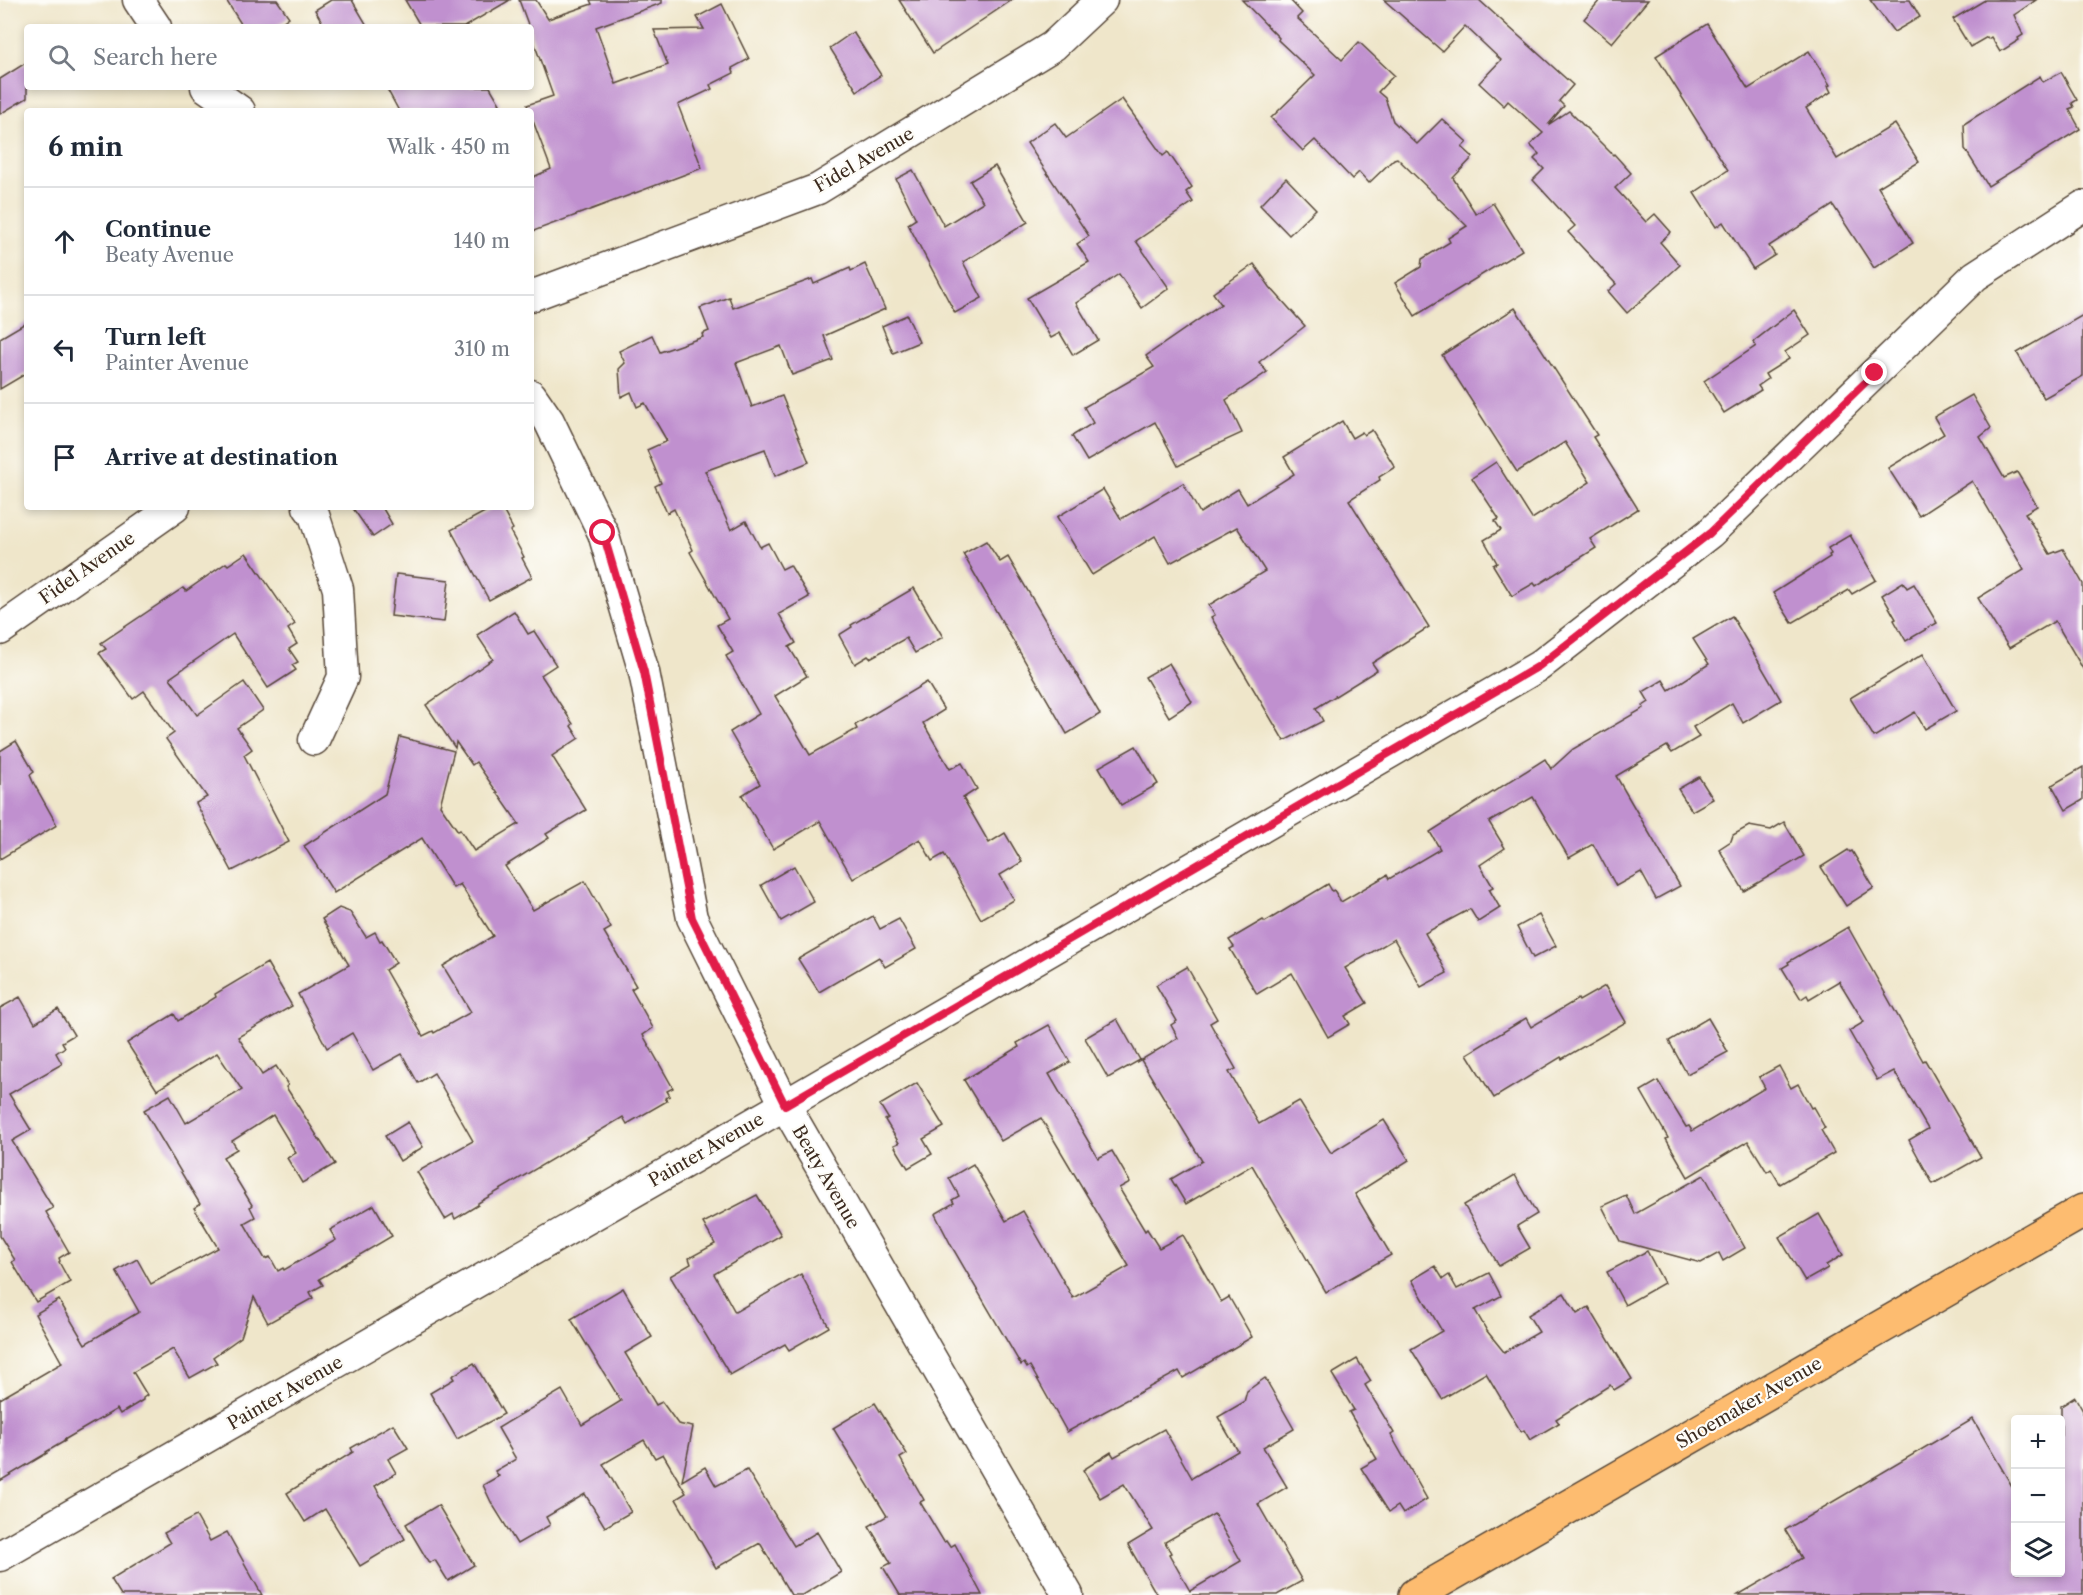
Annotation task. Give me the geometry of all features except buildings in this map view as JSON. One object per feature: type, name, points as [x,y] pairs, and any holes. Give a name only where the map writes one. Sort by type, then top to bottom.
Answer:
[{"type":"main road","name":"Shoemaker Avenue","points":[[1415,1595],[2083,1211]]},
{"type":"street","points":[[138,0],[154,24]]},
{"type":"street","name":"Fidel Avenue","points":[[534,295],[818,189],[1053,45],[1102,0]]},
{"type":"street","points":[[210,90],[236,108]]},
{"type":"street","name":"Painter Avenue","points":[[0,1556],[785,1105],[1539,666],[1710,533],[1975,276],[2083,206]]},
{"type":"street","name":"Beaty Avenue","points":[[534,399],[549,421],[603,533],[644,672],[692,918],[785,1105],[1068,1595]]},
{"type":"street","name":"Fidel Avenue","points":[[0,630],[171,510]]},
{"type":"street","points":[[310,510],[314,515],[338,589],[344,677],[314,740]]},
{"type":"route","points":[[603,533],[644,672],[692,918],[785,1105],[1539,666],[1710,533],[1875,373]]}]
